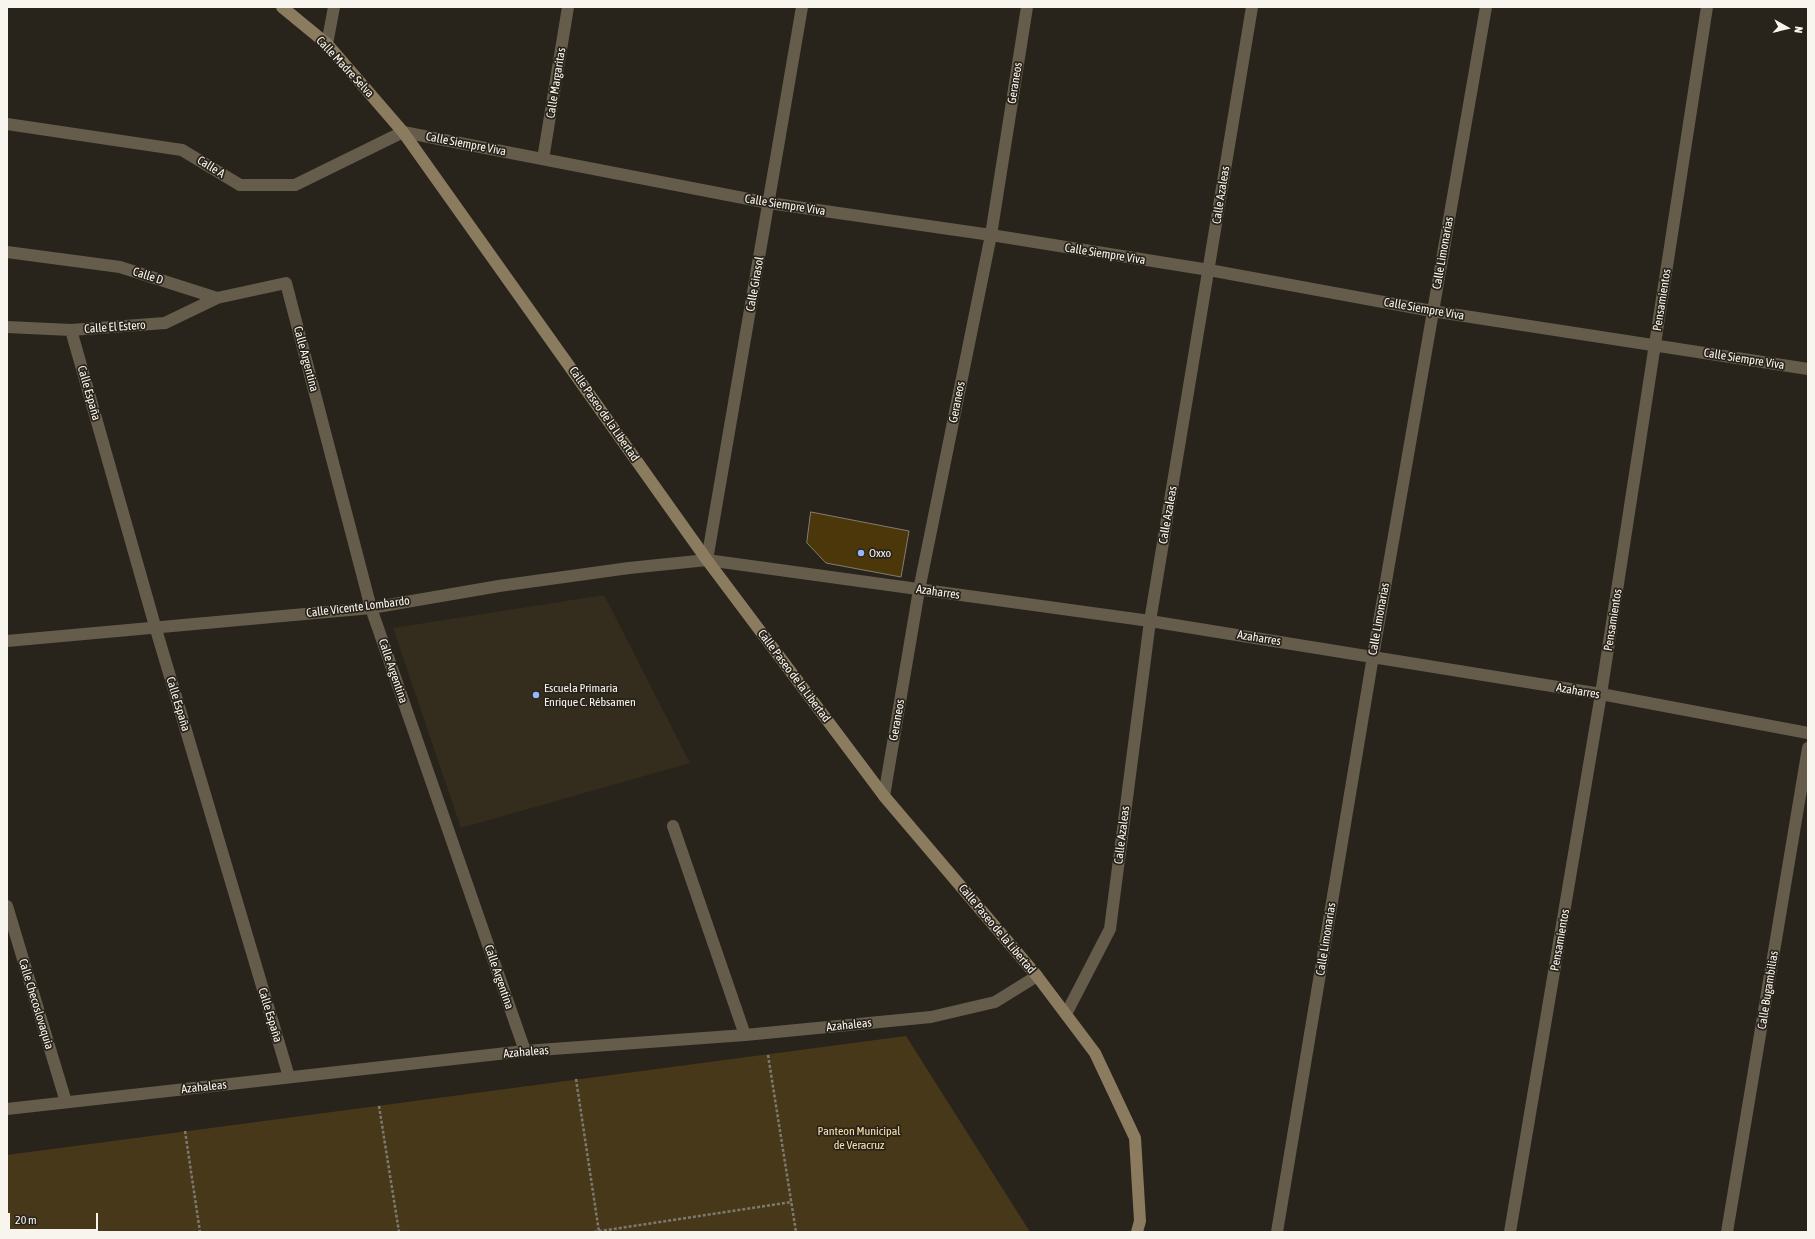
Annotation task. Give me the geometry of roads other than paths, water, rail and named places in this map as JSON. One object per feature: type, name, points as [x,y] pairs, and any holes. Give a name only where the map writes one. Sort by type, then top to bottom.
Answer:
[{"type":"street","name":"Calle Madre Selva","points":[[282,7],[327,44],[403,132]]},
{"type":"street","points":[[327,44],[334,7]]},
{"type":"street","name":"Calle Margaritas","points":[[543,159],[568,7]]},
{"type":"street","name":"Calle Girasol","points":[[707,560],[802,7]]},
{"type":"street","name":"Geraneos","points":[[884,796],[919,590],[991,235],[1027,7]]},
{"type":"street","name":"Calle Azaleas","points":[[1066,1014],[1110,929],[1150,621],[1252,7]]},
{"type":"street","name":"Calle Limonarias","points":[[1276,1232],[1432,311],[1486,7]]},
{"type":"street","name":"Pensamientos","points":[[1510,1232],[1601,694],[1656,345],[1706,7]]},
{"type":"street","name":"Calle A","points":[[7,124],[182,150],[240,185],[295,185],[403,132]]},
{"type":"street","name":"Calle Siempre Viva","points":[[403,132],[769,203],[991,235],[1209,270],[1432,311],[1808,369]]},
{"type":"street","name":"Calle Paseo de la Libertad","points":[[403,132],[707,560],[884,796],[1037,976],[1095,1053],[1135,1138],[1140,1221],[1137,1232]]},
{"type":"street","name":"Calle D","points":[[7,252],[120,267],[217,298],[286,283]]},
{"type":"street","name":"Calle Argentina","points":[[286,283],[371,608],[525,1051]]},
{"type":"street","name":"Calle El Estero","points":[[7,327],[71,330],[165,323],[217,298]]},
{"type":"street","name":"Calle España","points":[[71,330],[155,626],[289,1077]]},
{"type":"street","name":"Azaharres","points":[[707,560],[1150,621],[1373,656],[1601,694],[1808,733]]},
{"type":"street","name":"Calle Vicente Lombardo","points":[[7,641],[155,626],[371,608],[499,586],[629,568],[707,560]]},
{"type":"street","name":"Calle Bugambilias","points":[[1727,1232],[1808,748]]},
{"type":"street","points":[[673,826],[745,1035]]},
{"type":"street","name":"Calle Checoslovaquia","points":[[7,906],[66,1102]]},
{"type":"street","name":"Azahaleas","points":[[7,1109],[525,1051],[745,1035],[931,1017],[995,1002],[1037,976]]},
{"type":"place","name":"Oxxo","points":[[861,553]]},
{"type":"place","name":"Escuela Primaria Enrique C. Rébsamen","points":[[536,695]]},
{"type":"park label","name":"Panteon Municipal de Veracruz","points":[[859,1138]]}]
